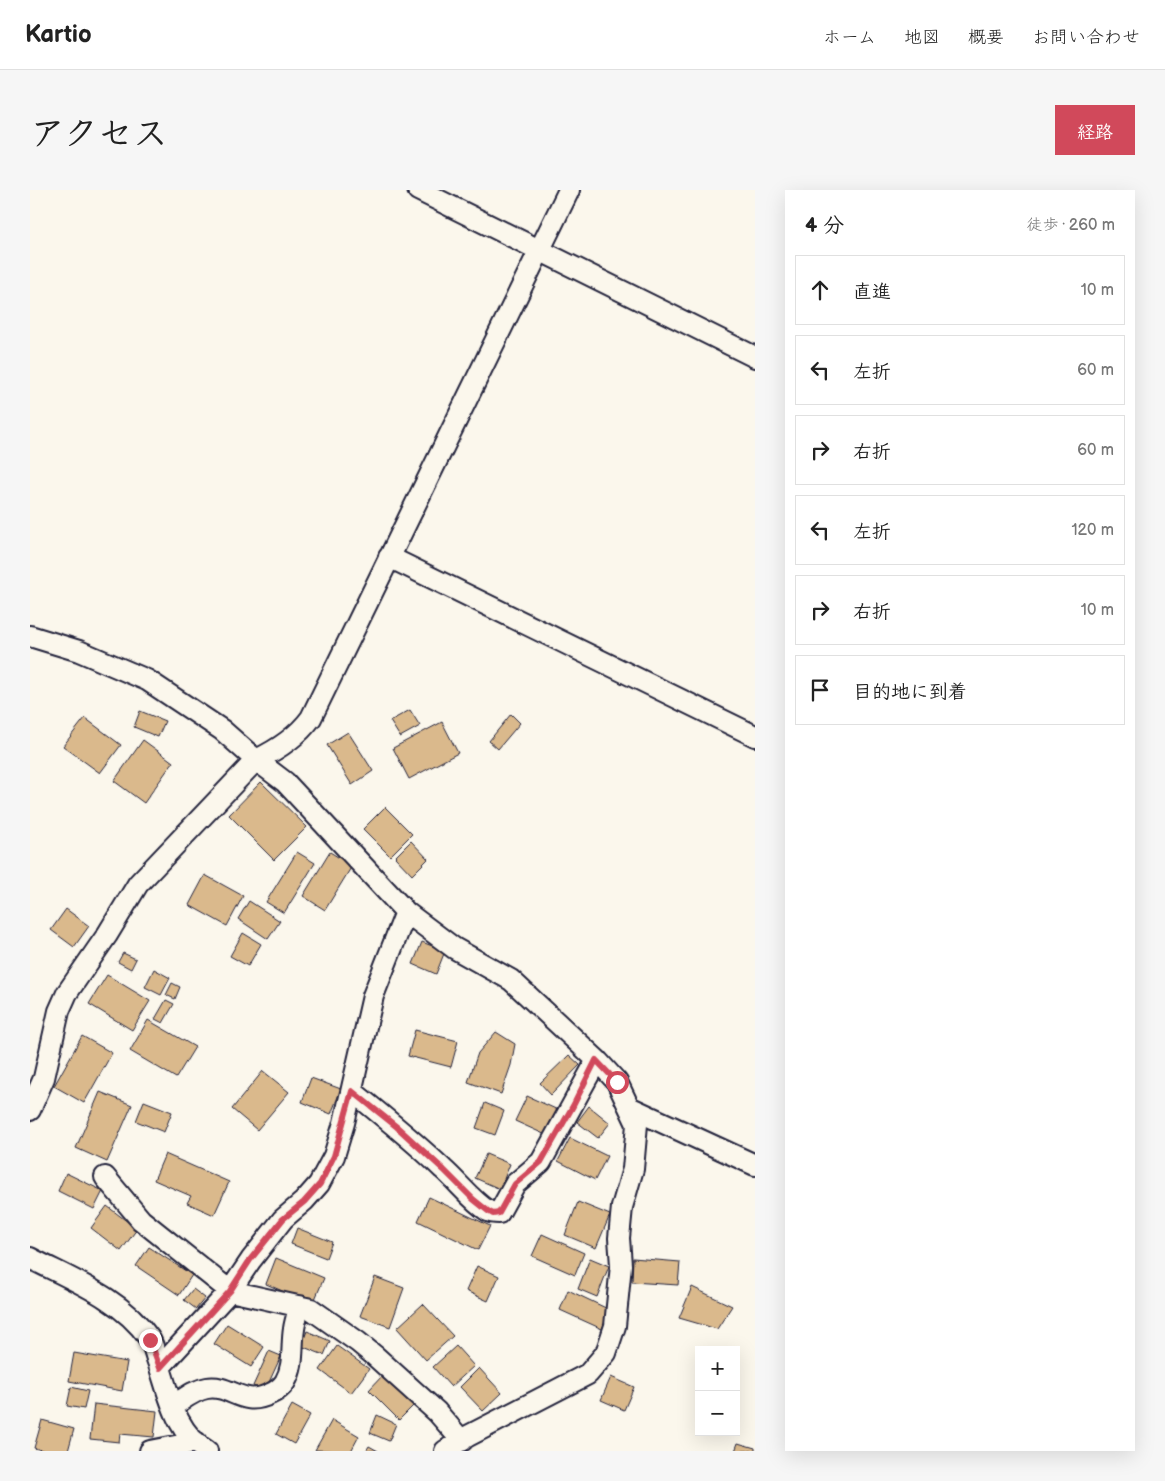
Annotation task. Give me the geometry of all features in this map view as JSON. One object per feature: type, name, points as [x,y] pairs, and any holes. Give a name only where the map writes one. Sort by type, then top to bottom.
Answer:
[{"type":"street","points":[[418,190],[755,357]]},
{"type":"street","points":[[30,1110],[44,1078],[58,1011],[67,993],[108,935],[138,884],[256,760],[277,750],[306,725],[311,718],[569,190]]},
{"type":"street","points":[[390,557],[755,736]]},
{"type":"street","points":[[30,636],[78,651],[147,680],[222,730],[285,782],[406,912],[454,948],[511,980],[596,1060],[617,1082],[636,1124],[633,1169],[622,1207],[619,1238],[621,1265],[615,1326],[606,1354],[588,1374],[453,1446],[437,1412],[358,1342],[311,1309],[230,1291],[141,1220],[105,1177]]},
{"type":"street","points":[[160,1368],[230,1291],[250,1260],[283,1219],[304,1202],[320,1184],[334,1156],[352,1091],[361,1043],[373,996],[406,912]]},
{"type":"street","points":[[352,1091],[397,1127],[473,1199],[493,1214],[499,1213],[515,1184],[541,1162],[573,1106],[596,1060]]},
{"type":"street","points":[[629,1107],[755,1165]]},
{"type":"street","points":[[30,1258],[119,1306],[136,1322],[150,1340],[177,1419],[201,1447]]},
{"type":"street","points":[[173,1406],[195,1392],[209,1387],[243,1398],[261,1399],[278,1390],[285,1382],[292,1360],[294,1329],[300,1306]]},
{"type":"street","points":[[150,1451],[201,1447]]},
{"type":"building","points":[[410,710],[420,726],[400,737],[390,721]]},
{"type":"building","points":[[140,711],[165,721],[158,737],[134,727]]},
{"type":"building","points":[[511,714],[520,723],[498,749],[489,741]]},
{"type":"building","points":[[85,718],[121,745],[100,773],[63,746]]},
{"type":"building","points":[[442,722],[458,753],[409,779],[393,748]]},
{"type":"building","points":[[348,732],[373,771],[352,785],[327,745]]},
{"type":"building","points":[[143,740],[173,762],[144,803],[114,781]]},
{"type":"building","points":[[261,782],[307,827],[274,860],[229,815]]},
{"type":"building","points":[[385,807],[412,834],[390,856],[363,829]]},
{"type":"building","points":[[411,841],[428,859],[412,875],[395,857]]},
{"type":"building","points":[[297,852],[315,863],[284,913],[266,902]]},
{"type":"building","points":[[330,852],[352,866],[325,910],[303,896]]},
{"type":"building","points":[[205,875],[243,896],[227,926],[189,905]]},
{"type":"building","points":[[249,901],[280,921],[268,939],[238,919]]},
{"type":"building","points":[[66,909],[89,926],[74,947],[51,930]]},
{"type":"building","points":[[243,933],[261,944],[248,966],[230,956]]},
{"type":"building","points":[[422,942],[445,951],[436,974],[413,964]]},
{"type":"building","points":[[123,953],[136,959],[131,969],[118,962]]},
{"type":"building","points":[[154,969],[170,978],[161,995],[145,987]]},
{"type":"building","points":[[107,975],[150,1001],[132,1030],[89,1004]]},
{"type":"building","points":[[172,983],[180,987],[175,999],[166,995]]},
{"type":"building","points":[[166,1000],[174,1004],[163,1023],[155,1019]]},
{"type":"building","points":[[148,1020],[195,1047],[176,1078],[130,1051]]},
{"type":"building","points":[[415,1030],[458,1041],[451,1067],[408,1056]]},
{"type":"building","points":[[496,1032],[515,1044],[511,1065],[501,1094],[468,1082],[478,1053]]},
{"type":"building","points":[[82,1036],[112,1053],[84,1103],[54,1086]]},
{"type":"building","points":[[569,1055],[580,1065],[551,1095],[540,1083]]},
{"type":"building","points":[[263,1071],[289,1092],[257,1130],[232,1109]]},
{"type":"building","points":[[311,1078],[341,1089],[331,1114],[302,1102]]},
{"type":"building","points":[[100,1092],[132,1105],[107,1162],[76,1148]]},
{"type":"building","points":[[527,1096],[558,1110],[546,1135],[515,1121]]},
{"type":"building","points":[[144,1101],[172,1112],[164,1132],[136,1121]]},
{"type":"building","points":[[485,1103],[504,1111],[495,1135],[476,1128]]},
{"type":"building","points":[[589,1106],[610,1123],[598,1138],[577,1122]]},
{"type":"building","points":[[570,1138],[607,1156],[595,1180],[558,1161]]},
{"type":"building","points":[[165,1154],[229,1182],[214,1215],[187,1203],[191,1196],[154,1180]]},
{"type":"building","points":[[486,1154],[510,1164],[500,1189],[475,1178]]},
{"type":"building","points":[[66,1173],[103,1191],[94,1209],[58,1191]]},
{"type":"building","points":[[429,1197],[490,1226],[478,1250],[418,1221]]},
{"type":"building","points":[[578,1202],[610,1215],[596,1248],[565,1235]]},
{"type":"building","points":[[107,1206],[137,1229],[121,1251],[91,1228]]},
{"type":"building","points":[[297,1228],[332,1242],[326,1258],[291,1244]]},
{"type":"building","points":[[542,1234],[584,1253],[575,1275],[532,1256]]},
{"type":"building","points":[[149,1247],[192,1275],[179,1295],[136,1266]]},
{"type":"building","points":[[276,1258],[324,1278],[313,1304],[266,1284]]},
{"type":"building","points":[[590,1258],[609,1266],[597,1297],[578,1289]]},
{"type":"building","points":[[633,1258],[680,1262],[678,1285],[632,1282]]},
{"type":"building","points":[[477,1266],[499,1276],[488,1301],[466,1291]]},
{"type":"building","points":[[375,1277],[404,1288],[390,1327],[360,1316]]},
{"type":"building","points":[[692,1287],[732,1306],[717,1329],[679,1318]]},
{"type":"building","points":[[193,1289],[205,1298],[196,1309],[184,1300]]},
{"type":"building","points":[[568,1290],[610,1310],[602,1329],[560,1310]]},
{"type":"building","points":[[423,1304],[453,1336],[426,1360],[397,1328]]},
{"type":"building","points":[[227,1324],[264,1347],[251,1367],[214,1344]]},
{"type":"building","points":[[307,1331],[330,1341],[324,1355],[301,1346]]},
{"type":"building","points":[[337,1346],[369,1369],[351,1393],[320,1370]]},
{"type":"building","points":[[456,1346],[474,1366],[451,1387],[433,1367]]},
{"type":"building","points":[[269,1351],[281,1356],[265,1391],[253,1386]]},
{"type":"building","points":[[74,1353],[127,1362],[122,1391],[69,1381]]},
{"type":"building","points":[[479,1368],[502,1393],[483,1411],[460,1387]]},
{"type":"building","points":[[383,1375],[414,1405],[399,1420],[369,1390]]},
{"type":"building","points":[[611,1377],[634,1387],[624,1410],[601,1400]]},
{"type":"building","points":[[71,1387],[88,1391],[84,1409],[67,1406]]},
{"type":"building","points":[[94,1404],[157,1411],[154,1437],[120,1434],[119,1442],[90,1439]]},
{"type":"building","points":[[292,1405],[310,1415],[294,1444],[276,1434]]},
{"type":"building","points":[[377,1415],[396,1424],[389,1441],[370,1433]]},
{"type":"building","points":[[42,1420],[74,1429],[68,1451],[45,1451],[34,1448]]},
{"type":"building","points":[[332,1420],[359,1436],[351,1451],[315,1450]]},
{"type":"building","points":[[738,1443],[755,1448],[755,1451],[735,1451]]},
{"type":"building","points":[[369,1446],[378,1451],[366,1451]]},
{"type":"route","points":[[150,1340],[160,1368],[230,1291],[250,1260],[283,1219],[304,1202],[320,1184],[334,1156],[352,1091],[397,1127],[473,1199],[493,1214],[499,1213],[515,1184],[541,1162],[573,1106],[596,1060],[617,1082]]}]
